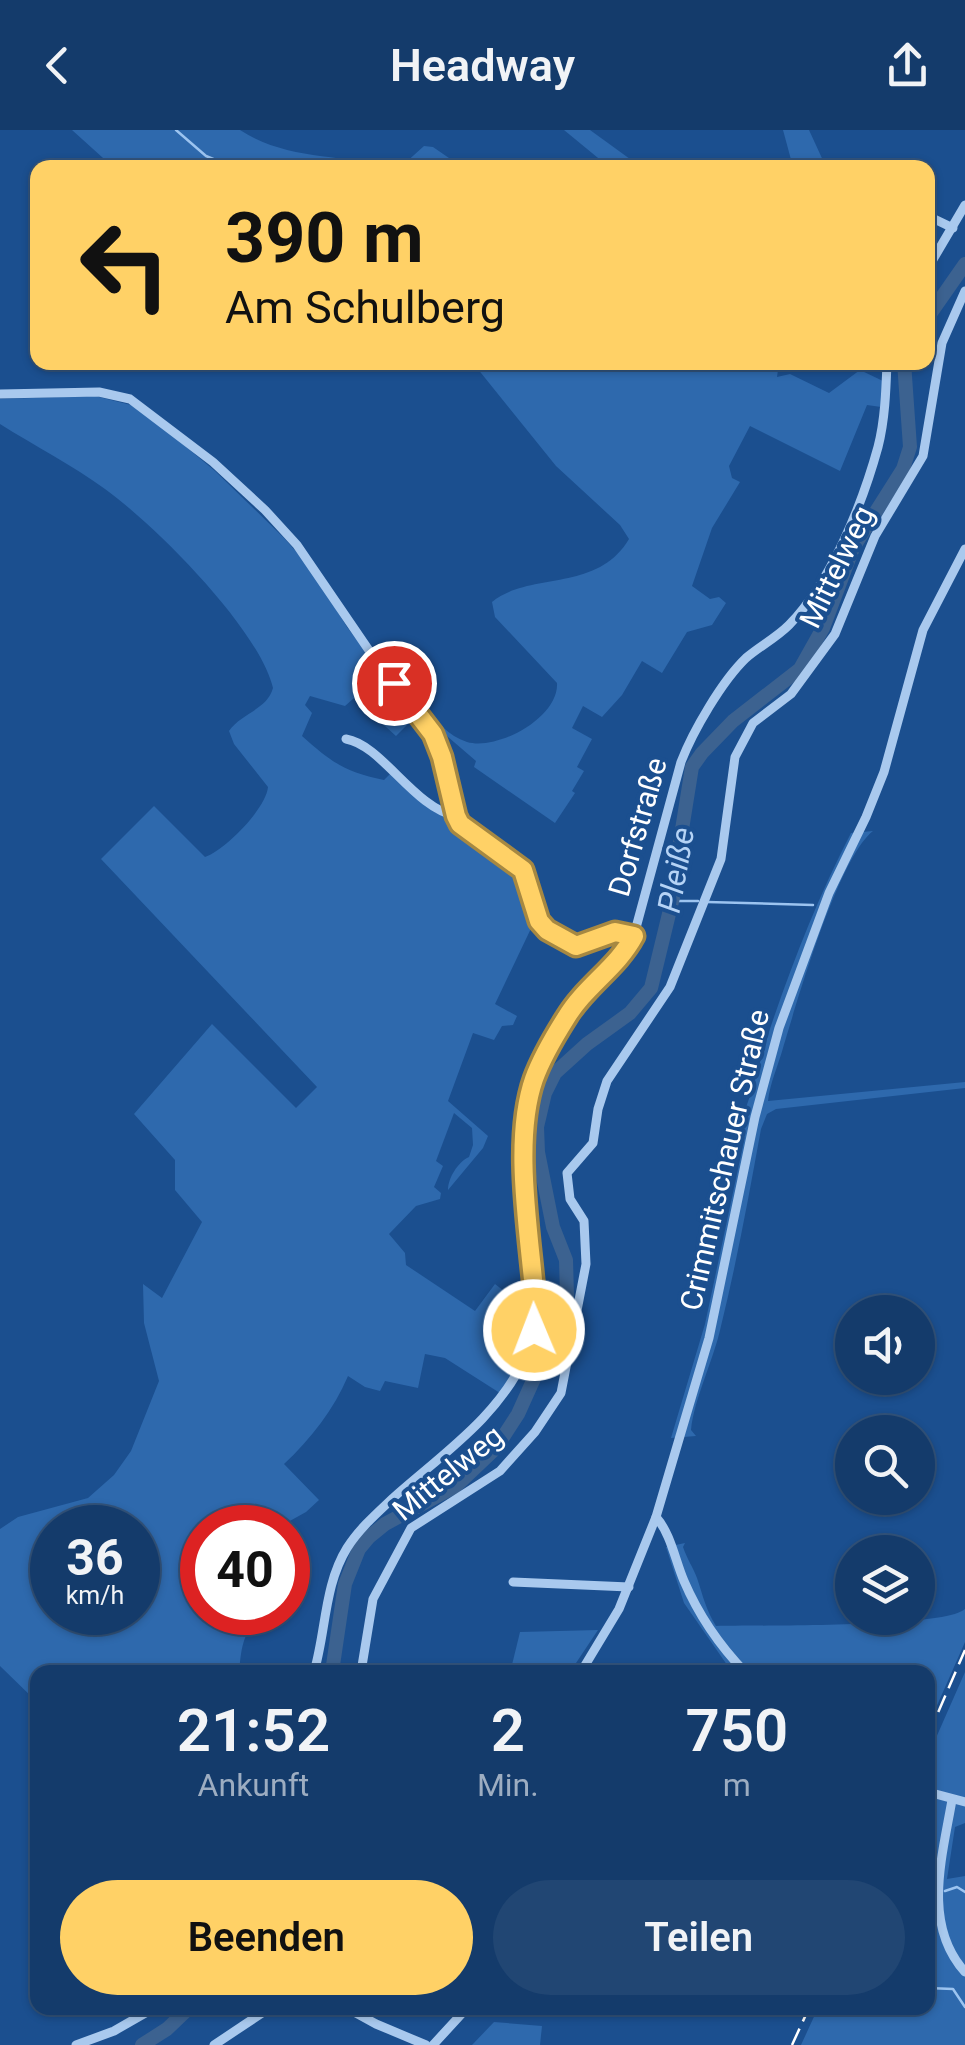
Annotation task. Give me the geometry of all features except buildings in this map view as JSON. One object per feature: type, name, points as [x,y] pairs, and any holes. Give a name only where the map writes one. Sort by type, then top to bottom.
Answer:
[{"type":"street","points":[[935,257],[965,205]]},
{"type":"street","points":[[935,219],[953,228]]},
{"type":"street","name":"Mittelweg","points":[[362,1665],[373,1599],[411,1528],[500,1471],[535,1432],[561,1392],[586,1264],[584,1221],[570,1199],[567,1173],[593,1144],[607,1081],[670,987],[720,859],[740,742],[753,723],[791,694],[829,644],[868,549],[924,456],[942,343],[965,291]]},
{"type":"street","name":"Dorfstraße","points":[[315,1665],[332,1584],[351,1541],[492,1408],[514,1380],[529,1350],[536,1315],[524,1130],[534,1080],[569,1013],[624,954],[634,936],[680,762],[692,739],[732,674],[787,627],[813,597],[830,566],[879,444],[886,370]]},
{"type":"street","points":[[0,394],[99,392],[130,399],[213,462],[297,545],[379,664],[430,728],[460,824],[523,870],[530,883],[535,914],[547,930],[576,946],[615,932],[634,936]]},
{"type":"street","name":"Crimmitschauer Straße","points":[[585,1665],[629,1586],[656,1517],[709,1338],[755,1117],[778,1028],[829,893],[884,772],[922,630],[965,549]]},
{"type":"street","points":[[346,739],[359,744],[417,794],[446,814],[456,816]]},
{"type":"street","points":[[656,1517],[696,1606],[721,1645],[740,1665]]},
{"type":"street","points":[[513,1582],[629,1586]]},
{"type":"street","points":[[935,1794],[965,1802]]},
{"type":"street","points":[[952,1800],[937,1908],[945,1942],[965,1972]]},
{"type":"street","points":[[76,2045],[114,2031],[142,2015]]},
{"type":"street","points":[[214,2045],[260,2015]]},
{"type":"street","points":[[360,2015],[429,2045],[460,2015]]},
{"type":"shaded area","points":[[72,130],[240,130],[276,147],[350,160],[105,160]]},
{"type":"shaded area","points":[[564,130],[590,130],[631,160],[600,160]]},
{"type":"shaded area","points":[[783,130],[809,130],[823,160],[791,160]]},
{"type":"shaded area","points":[[424,146],[433,147],[452,160],[408,160]]},
{"type":"shaded area","points":[[479,370],[778,370],[777,377],[790,374],[829,393],[860,370],[883,381],[881,407],[867,405],[840,471],[750,426],[729,466],[732,478],[740,482],[712,528],[692,586],[710,599],[719,597],[726,603],[712,625],[687,632],[662,673],[642,661],[622,695],[602,717],[583,706],[572,728],[592,739],[577,767],[584,771],[572,791],[575,793],[555,823],[474,767],[476,761],[419,712],[424,707],[454,736],[480,743],[524,729],[538,719],[555,696],[557,683],[495,617],[492,602],[525,587],[599,567],[629,539],[620,525],[556,466]]},
{"type":"shaded area","points":[[95,396],[131,405],[215,471],[310,567],[347,627],[415,717],[396,736],[354,698],[345,706],[310,696],[305,705],[312,713],[302,736],[349,769],[384,780],[391,773],[518,866],[536,918],[495,1004],[517,1016],[513,1025],[502,1026],[494,1040],[473,1033],[448,1101],[488,1136],[483,1148],[448,1190],[452,1176],[469,1157],[473,1145],[472,1128],[454,1113],[436,1161],[443,1166],[434,1187],[441,1193],[440,1199],[416,1206],[389,1234],[405,1253],[406,1265],[475,1311],[495,1284],[518,1302],[510,1336],[501,1330],[492,1352],[521,1365],[503,1395],[445,1358],[425,1354],[418,1388],[385,1381],[380,1391],[348,1376],[321,1423],[284,1464],[319,1500],[310,1508],[310,1505],[180,1505],[180,1635],[247,1635],[240,1665],[30,1665],[30,1695],[0,1666],[0,1529],[18,1517],[30,1514],[30,1635],[160,1635],[160,1505],[62,1505],[88,1498],[114,1475],[131,1451],[159,1381],[144,1323],[143,1284],[162,1298],[202,1222],[175,1190],[175,1160],[134,1114],[212,1024],[296,1108],[317,1087],[101,859],[154,806],[205,857],[243,828],[260,806],[268,787],[234,744],[229,731],[260,707],[273,688],[248,637],[202,580],[126,505],[0,424],[0,399]]},
{"type":"shaded area","points":[[873,831],[860,846],[833,899],[808,966],[768,1101],[965,1082],[965,1088],[776,1109],[767,1114],[721,1326],[693,1418],[691,1430],[696,1436],[671,1438],[705,1324],[744,1141],[740,1123],[769,1033],[809,925],[851,833]]},
{"type":"shaded area","points":[[685,1543],[683,1547],[716,1626],[835,1624],[835,1635],[935,1635],[935,1618],[965,1609],[965,1642],[935,1710],[935,1665],[727,1665],[684,1603],[666,1547]]},
{"type":"shaded area","points":[[598,1630],[575,1665],[512,1665],[520,1632]]},
{"type":"shaded area","points":[[965,1672],[965,1823],[955,1827],[947,1879],[965,1876],[965,2045],[801,2045],[815,2015],[935,2015],[935,1740]]},
{"type":"shaded area","points":[[494,2022],[542,2026],[540,2045],[472,2045]]},
{"type":"waterway","points":[[176,130],[216,160]]},
{"type":"waterway","name":"Pleiße","points":[[935,307],[965,264]]},
{"type":"waterway","name":"Pleiße","points":[[333,1665],[345,1584],[359,1549],[385,1524],[456,1486],[496,1448],[518,1414],[559,1323],[567,1295],[566,1260],[553,1227],[538,1152],[537,1127],[545,1093],[555,1073],[630,1013],[651,988],[676,885],[692,767],[733,721],[800,669],[823,628],[853,548],[903,469],[910,447],[905,370]]},
{"type":"waterway","points":[[673,901],[698,901]]},
{"type":"waterway","points":[[707,902],[813,905]]},
{"type":"waterway","points":[[945,1891],[957,1887],[965,1892]]},
{"type":"waterway","points":[[935,1988],[953,1989],[965,2007]]},
{"type":"waterway","name":"Pleiße","points":[[142,2045],[182,2015]]},
{"type":"railway","points":[[935,1720],[965,1650]]},
{"type":"railway","points":[[792,2045],[806,2015]]},
{"type":"route","points":[[394,683],[433,734],[442,757],[450,802],[460,824],[523,870],[530,883],[535,914],[544,927],[580,947],[615,932],[634,936],[624,954],[569,1013],[534,1080],[524,1146],[534,1330]]}]
